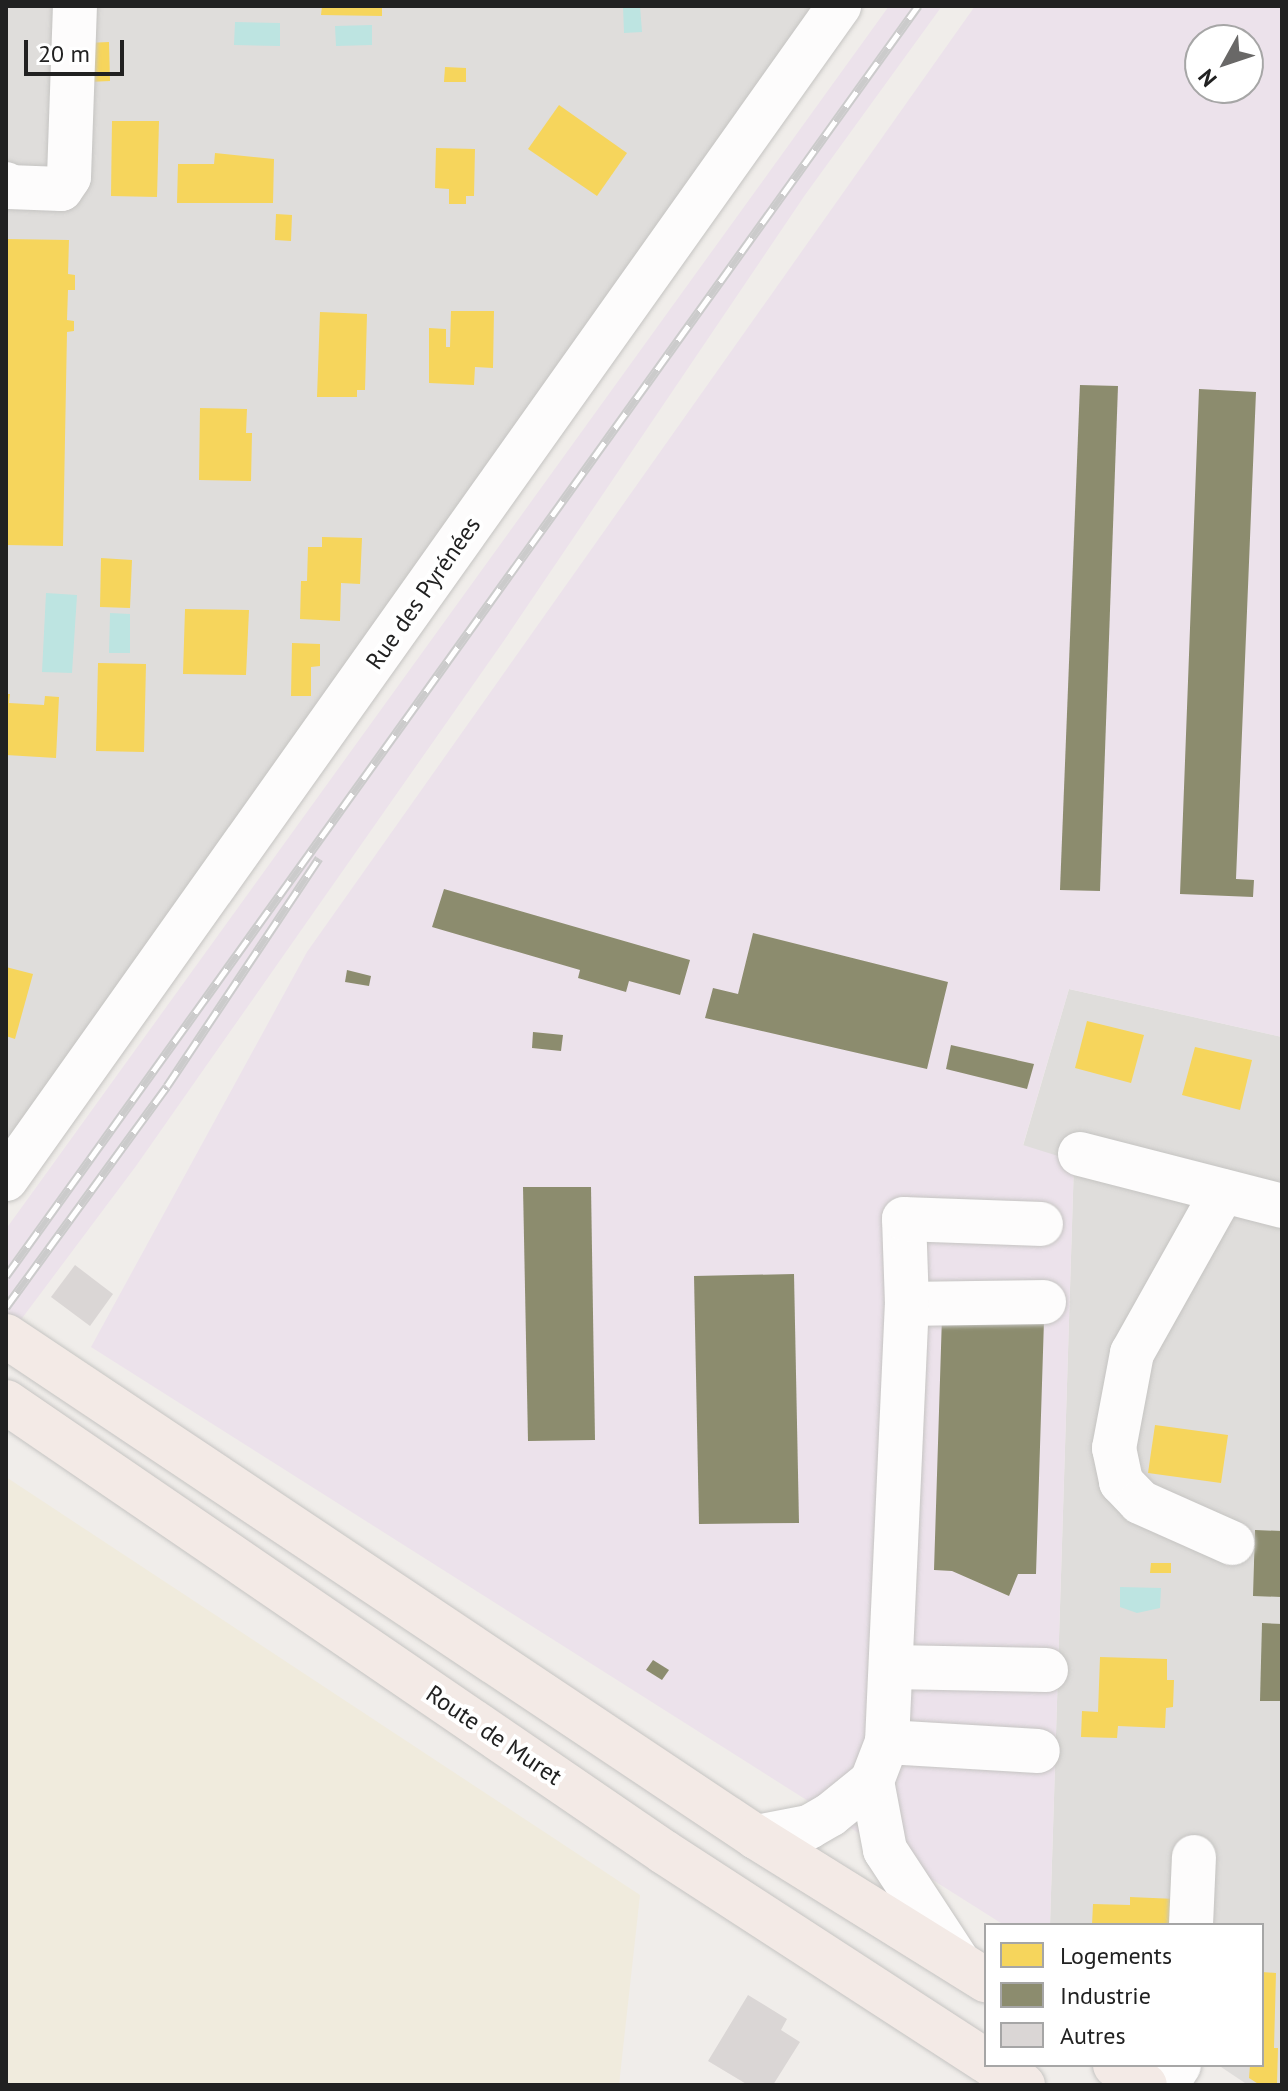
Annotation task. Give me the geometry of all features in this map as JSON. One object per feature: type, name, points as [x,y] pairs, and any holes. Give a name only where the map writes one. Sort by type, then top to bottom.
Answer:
[{"type":"main road","points":[[6,1336],[756,1837],[971,1970]]},
{"type":"main road","name":"Route de Muret","points":[[6,1402],[664,1852],[984,2060]]},
{"type":"main road","points":[[995,2067],[1023,2085]]},
{"type":"main road","points":[[1118,2067],[1145,2085]]},
{"type":"street","points":[[6,184],[9,187],[61,189],[69,177],[75,6]]},
{"type":"street","name":"Rue des Pyrénées","points":[[6,1179],[839,6]]},
{"type":"street","points":[[1080,1154],[1282,1206]]},
{"type":"street","points":[[1223,1191],[1132,1353],[1114,1448],[1121,1482],[1140,1502],[1232,1543]]},
{"type":"street","points":[[971,1970],[885,1850],[880,1761],[892,1667],[907,1304],[904,1219],[1041,1224]]},
{"type":"street","points":[[907,1304],[1044,1302]]},
{"type":"street","points":[[892,1667],[1046,1670]]},
{"type":"street","points":[[756,1837],[809,1827],[830,1815],[880,1761],[1038,1751]]},
{"type":"street","points":[[1191,1923],[1194,1857]]},
{"type":"street","points":[[1166,2085],[1178,2067]]},
{"type":"shaded area","points":[[6,6],[844,6],[6,1172]]},
{"type":"shaded area","points":[[889,6],[942,6],[805,195],[503,642],[136,1166],[20,1321],[10,1314],[6,1319],[6,1229]]},
{"type":"shaded area","points":[[975,6],[1282,6],[1282,1037],[1069,989],[1023,1145],[1074,1161],[1050,1923],[1001,1923],[91,1347],[307,952]]},
{"type":"shaded area","points":[[1069,989],[1282,1037],[1282,2085],[1248,2085],[1221,2067],[1264,2067],[1264,1923],[1050,1923],[1074,1162],[1023,1146]]},
{"type":"shaded area","points":[[6,1477],[640,1895],[619,2085],[6,2085]]},
{"type":"water","points":[[623,6],[640,6],[642,32],[624,33]]},
{"type":"water","points":[[235,22],[280,23],[280,46],[234,45]]},
{"type":"water","points":[[372,25],[372,45],[336,46],[335,26]]},
{"type":"water","points":[[46,593],[77,595],[72,673],[42,672]]},
{"type":"water","points":[[110,613],[130,614],[130,653],[109,653]]},
{"type":"water","points":[[1120,1587],[1161,1588],[1160,1608],[1137,1613],[1120,1607]]},
{"type":"building: Logements","points":[[322,6],[382,6],[382,16],[321,15]]},
{"type":"building: Logements","points":[[109,42],[110,81],[88,82],[87,43]]},
{"type":"building: Logements","points":[[445,67],[466,68],[466,82],[444,82]]},
{"type":"building: Logements","points":[[559,105],[627,153],[597,196],[528,149]]},
{"type":"building: Logements","points":[[112,121],[159,121],[157,197],[111,196]]},
{"type":"building: Logements","points":[[436,148],[475,149],[474,196],[466,196],[466,204],[449,204],[449,189],[435,188]]},
{"type":"building: Logements","points":[[215,153],[274,159],[273,203],[177,203],[178,164],[214,164]]},
{"type":"building: Logements","points":[[276,214],[292,215],[291,241],[275,240]]},
{"type":"building: Logements","points":[[6,239],[69,240],[68,274],[75,275],[75,290],[68,290],[67,320],[74,321],[74,331],[67,332],[63,546],[6,545]]},
{"type":"building: Logements","points":[[451,311],[494,311],[493,368],[475,367],[474,385],[429,383],[429,328],[446,329],[446,347],[450,347]]},
{"type":"building: Logements","points":[[320,312],[367,314],[365,390],[357,390],[357,397],[317,397]]},
{"type":"building: Logements","points":[[200,408],[247,409],[246,433],[252,433],[251,481],[199,480]]},
{"type":"building: Logements","points":[[322,537],[362,538],[360,584],[341,583],[340,621],[300,619],[301,581],[307,581],[308,547],[322,547]]},
{"type":"building: Logements","points":[[101,558],[132,560],[130,608],[100,607]]},
{"type":"building: Logements","points":[[185,609],[249,610],[246,675],[183,674]]},
{"type":"building: Logements","points":[[292,643],[320,644],[320,666],[311,667],[311,696],[291,696]]},
{"type":"building: Logements","points":[[98,663],[146,664],[144,752],[96,751]]},
{"type":"building: Logements","points":[[6,694],[10,694],[9,703],[44,705],[45,696],[59,697],[56,758],[6,755]]},
{"type":"building: Logements","points":[[6,967],[33,974],[15,1039],[6,1036]]},
{"type":"building: Logements","points":[[1087,1021],[1144,1035],[1131,1083],[1075,1068]]},
{"type":"building: Logements","points":[[1195,1047],[1252,1060],[1240,1110],[1182,1095]]},
{"type":"building: Logements","points":[[1155,1425],[1228,1435],[1221,1483],[1148,1473]]},
{"type":"building: Logements","points":[[1151,1563],[1171,1563],[1171,1573],[1150,1573]]},
{"type":"building: Logements","points":[[1100,1657],[1167,1659],[1167,1680],[1174,1680],[1173,1707],[1166,1708],[1165,1728],[1118,1726],[1117,1738],[1081,1737],[1082,1711],[1098,1712]]},
{"type":"building: Logements","points":[[1130,1897],[1176,1899],[1175,1923],[1092,1923],[1093,1904],[1130,1905]]},
{"type":"building: Logements","points":[[1264,1972],[1276,1973],[1274,2048],[1278,2048],[1277,2085],[1260,2085],[1249,2078],[1250,2067],[1264,2067]]},
{"type":"building: Industrie","points":[[1080,385],[1118,386],[1100,891],[1060,890]]},
{"type":"building: Industrie","points":[[1199,389],[1256,392],[1236,879],[1254,880],[1253,897],[1180,894]]},
{"type":"building: Industrie","points":[[444,889],[690,960],[680,995],[629,981],[626,992],[578,978],[580,970],[432,927]]},
{"type":"building: Industrie","points":[[753,933],[948,982],[927,1069],[705,1018],[713,988],[738,994]]},
{"type":"building: Industrie","points":[[347,970],[371,976],[369,986],[345,982]]},
{"type":"building: Industrie","points":[[533,1032],[563,1035],[561,1051],[532,1048]]},
{"type":"building: Industrie","points":[[951,1045],[1034,1064],[1027,1089],[946,1069]]},
{"type":"building: Industrie","points":[[523,1187],[591,1187],[595,1440],[528,1441]]},
{"type":"building: Industrie","points":[[794,1274],[799,1523],[699,1524],[694,1276]]},
{"type":"building: Industrie","points":[[942,1316],[1044,1320],[1036,1574],[1018,1574],[1009,1596],[952,1571],[934,1570]]},
{"type":"building: Industrie","points":[[1255,1530],[1282,1531],[1281,1597],[1253,1596]]},
{"type":"building: Industrie","points":[[1262,1623],[1282,1624],[1282,1701],[1260,1701]]},
{"type":"building: Industrie","points":[[653,1660],[669,1670],[662,1680],[646,1670]]},
{"type":"building: Autres","points":[[75,1265],[113,1294],[90,1326],[51,1297]]},
{"type":"building: Autres","points":[[748,1995],[787,2019],[781,2030],[800,2042],[773,2085],[748,2085],[708,2061]]},
{"type":"railway","points":[[6,1276],[918,6]]},
{"type":"railway","points":[[6,1307],[167,1086],[319,858]]}]
